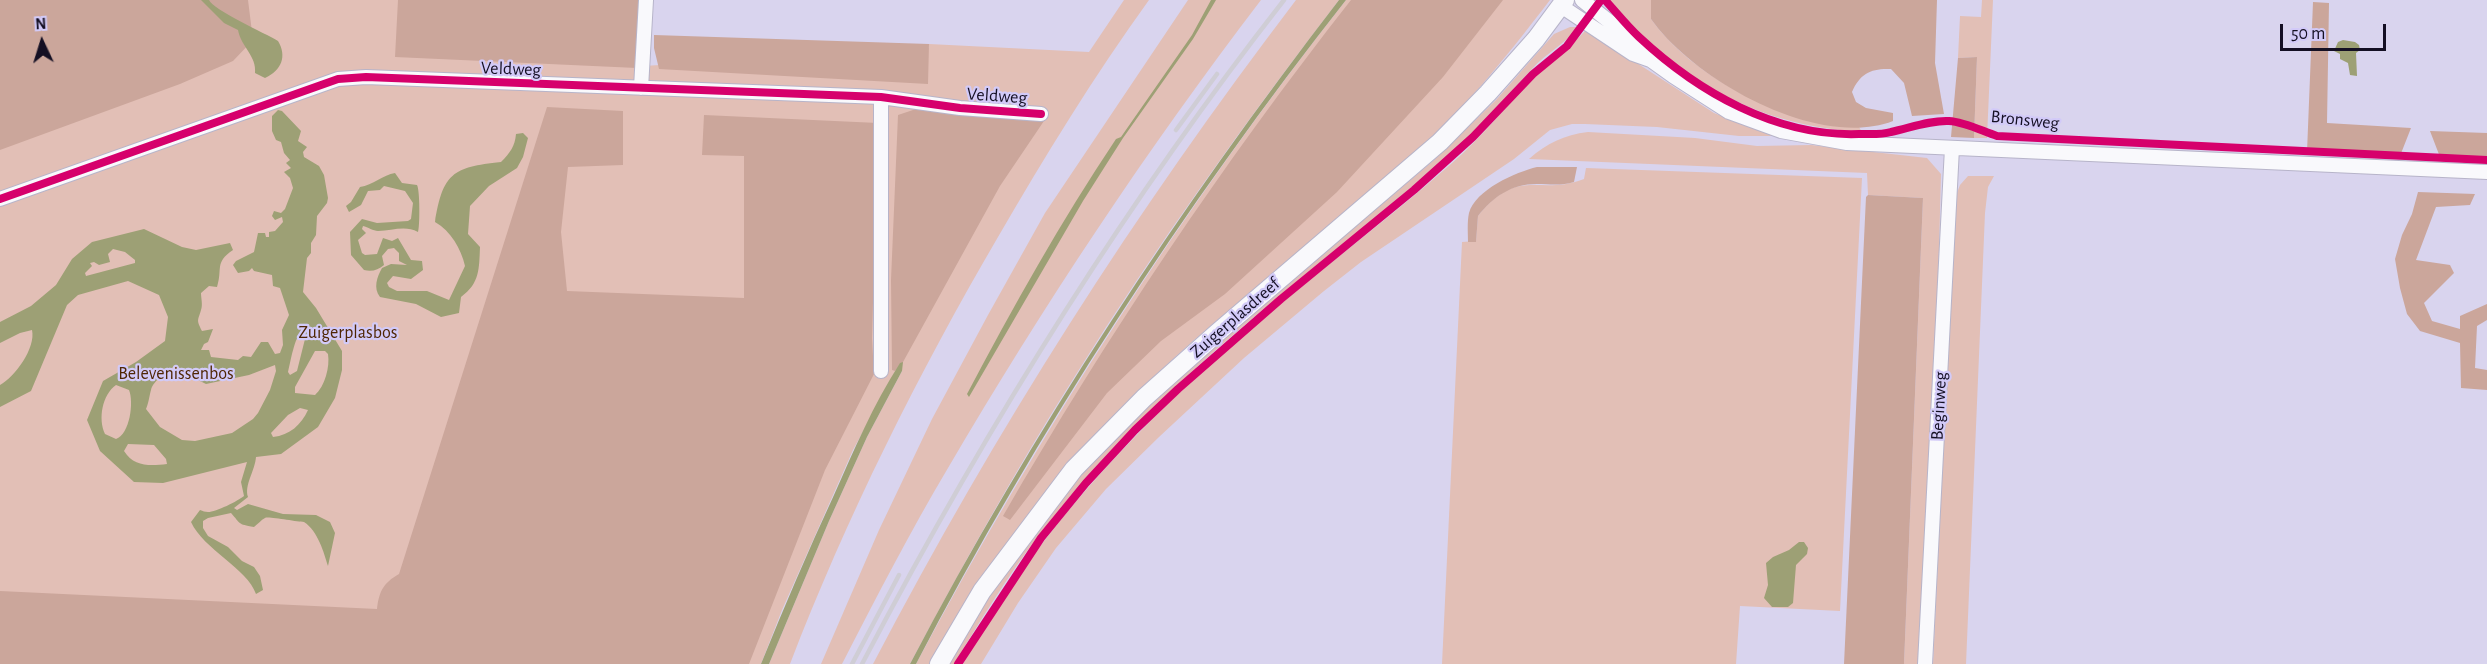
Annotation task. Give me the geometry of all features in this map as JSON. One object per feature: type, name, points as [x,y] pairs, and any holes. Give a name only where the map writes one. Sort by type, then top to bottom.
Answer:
[{"type":"main road","name":"Zuigerplasdreef","points":[[939,664],[982,591],[1074,469],[1144,398],[1201,347],[1440,142],[1536,39],[1563,3]]},
{"type":"street","points":[[641,88],[646,0]]},
{"type":"street","name":"Bronsweg","points":[[1582,0],[1639,45],[1652,61],[1695,92],[1729,112],[1782,131],[1847,143],[2487,172]]},
{"type":"street","name":"Bronsweg","points":[[1563,3],[1633,54],[1652,61]]},
{"type":"street","name":"Veldweg","points":[[0,200],[338,79],[366,77],[881,97],[960,108],[1041,114]]},
{"type":"street","points":[[881,97],[881,371]]},
{"type":"street","name":"Beginweg","points":[[1925,664],[1952,148]]},
{"type":"green space","name":"Zuigerplasbos","points":[[0,0],[646,0],[644,66],[929,48],[929,44],[1089,52],[1124,0],[1149,0],[1089,87],[1052,146],[968,289],[885,446],[835,554],[790,664],[769,664],[867,437],[902,371],[900,363],[853,450],[782,610],[761,664],[0,664]]},
{"type":"green space","points":[[1188,0],[1261,0],[1177,113],[1097,229],[1021,347],[920,516],[842,664],[821,664],[879,530],[932,419],[988,315],[1045,213]]},
{"type":"green space","points":[[1296,0],[1339,0],[1202,185],[1137,279],[1011,482],[910,664],[873,664],[968,491],[1070,323],[1179,160]]},
{"type":"green space","points":[[1346,0],[1550,0],[1480,87],[1422,149],[1367,198],[1192,342],[1126,405],[1071,465],[1020,528],[972,595],[929,664],[916,664],[1013,491],[1116,323],[1227,159]]},
{"type":"green space","points":[[1609,0],[1651,0],[1651,19],[1669,41],[1716,79],[1744,95],[1802,118],[1859,127],[1862,132],[1807,125],[1733,100],[1664,55],[1621,15]]},
{"type":"green space","points":[[1982,0],[1993,0],[1987,138],[1974,138],[1977,57],[1958,58],[1960,16],[1981,17]]},
{"type":"green space","points":[[1570,27],[1579,27],[1537,63],[1467,138],[1398,199],[1214,352],[1120,441],[1091,472],[1036,539],[993,600],[954,664],[948,664],[995,587],[1065,493],[1097,456],[1170,383],[1434,160],[1496,100],[1554,34]]},
{"type":"green space","points":[[1586,30],[1714,113],[1773,136],[1739,136],[1657,127],[1585,124],[1572,124],[1550,130],[1514,159],[1361,262],[1244,358],[1106,489],[1056,548],[1018,603],[981,664],[963,664],[989,619],[1049,535],[1116,457],[1152,420],[1255,325],[1451,164],[1536,76]]},
{"type":"green space","points":[[1588,132],[1695,138],[1757,146],[1811,145],[1927,158],[1941,174],[1935,403],[1922,664],[1904,664],[1923,198],[1868,195],[1867,173],[1529,159],[1542,148],[1556,141]]},
{"type":"green space","points":[[1586,168],[1862,178],[1840,611],[1740,606],[1736,664],[1442,664],[1462,242],[1476,241],[1478,216],[1505,191],[1529,185],[1568,184],[1584,179]]},
{"type":"green space","points":[[1968,176],[1994,176],[1988,187],[1985,213],[1966,664],[1933,664],[1955,198],[1960,185]]},
{"type":"shaded area","points":[[0,0],[248,0],[253,40],[233,61],[180,84],[0,150]]},
{"type":"shaded area","points":[[201,0],[209,0],[229,15],[278,41],[282,52],[279,67],[265,78],[255,73],[254,62],[238,30],[224,23]]},
{"type":"shaded area","points":[[398,0],[643,0],[637,68],[395,57]]},
{"type":"shaded area","points":[[1211,0],[1216,0],[1193,39],[1123,138],[1083,201],[969,397],[967,394],[1002,329],[1076,201],[1116,139],[1121,137],[1192,35]]},
{"type":"shaded area","points":[[1339,0],[1346,0],[1227,158],[1170,239],[1116,322],[1012,491],[916,664],[910,664],[1006,491],[1110,323],[1221,159]]},
{"type":"shaded area","points":[[1351,0],[1503,0],[1443,77],[1337,192],[1225,294],[1161,341],[1107,393],[1010,520],[1003,516],[1083,382],[1168,252],[1257,124]]},
{"type":"shaded area","points":[[1651,0],[1937,0],[1935,63],[1944,114],[1912,116],[1904,83],[1891,69],[1884,69],[1867,73],[1859,80],[1852,92],[1856,102],[1866,108],[1893,113],[1893,121],[1863,127],[1830,126],[1795,118],[1760,104],[1727,86],[1696,65],[1651,19]]},
{"type":"shaded area","points":[[2313,2],[2329,3],[2327,123],[2411,128],[2400,156],[2307,152]]},
{"type":"shaded area","points":[[654,35],[929,44],[928,84],[659,69],[654,48]]},
{"type":"shaded area","points":[[2343,40],[2359,45],[2360,50],[2356,53],[2357,76],[2350,75],[2348,63],[2340,59],[2340,54],[2334,51],[2338,42]]},
{"type":"shaded area","points":[[1977,57],[1974,138],[1951,137],[1958,58]]},
{"type":"shaded area","points":[[547,107],[623,111],[623,165],[568,167],[561,232],[567,291],[744,298],[744,156],[702,155],[704,115],[878,123],[872,338],[874,374],[825,470],[749,664],[0,664],[0,591],[377,609],[383,588],[399,574]]},
{"type":"shaded area","points":[[919,108],[1048,115],[1000,186],[903,362],[895,371],[892,370],[891,280],[898,115]]},
{"type":"shaded area","points":[[278,110],[282,111],[301,131],[298,141],[307,147],[303,152],[304,157],[319,166],[324,175],[328,198],[317,216],[316,235],[311,243],[311,253],[307,258],[303,292],[316,308],[342,351],[342,370],[335,398],[318,427],[281,454],[256,457],[247,488],[248,497],[234,508],[237,510],[248,504],[283,514],[316,515],[330,522],[335,533],[328,566],[317,536],[304,522],[267,518],[254,527],[240,523],[231,513],[203,521],[203,528],[208,536],[228,547],[242,561],[254,567],[260,576],[263,590],[256,594],[244,576],[205,541],[191,522],[200,510],[208,512],[216,510],[244,496],[241,482],[247,462],[163,483],[134,482],[100,451],[87,420],[103,381],[136,362],[165,341],[168,317],[159,295],[128,281],[78,295],[67,305],[31,391],[0,407],[0,385],[12,376],[28,353],[32,330],[0,343],[0,322],[31,306],[56,285],[72,259],[92,242],[144,229],[182,247],[196,250],[230,243],[233,250],[221,262],[217,287],[209,286],[201,293],[202,306],[198,322],[202,331],[213,329],[208,342],[201,350],[209,350],[211,357],[238,360],[243,356],[251,357],[261,342],[268,342],[275,354],[280,353],[283,345],[282,330],[289,315],[280,288],[273,286],[272,275],[254,271],[252,268],[249,271],[238,273],[233,265],[236,261],[254,252],[258,233],[265,233],[266,237],[269,237],[269,232],[275,231],[283,222],[282,217],[275,220],[272,216],[274,211],[281,213],[285,209],[293,188],[290,178],[284,172],[291,168],[286,163],[290,160],[284,153],[281,142],[276,140],[272,131],[272,116]],"holes":[[[113,249],[125,252],[135,260],[135,263],[86,276],[85,273],[92,266],[90,263],[94,262],[99,265],[110,262],[108,254]],[[302,330],[306,335],[297,371],[290,375],[288,372],[297,339]],[[315,351],[325,351],[328,354],[327,370],[319,391],[315,395],[295,393],[295,387]],[[275,365],[276,371],[270,390],[258,413],[232,433],[195,441],[182,440],[160,427],[146,409],[154,383],[175,366],[190,372],[190,376],[206,384],[249,375]],[[116,385],[129,390],[130,417],[125,431],[116,439],[105,434],[103,428],[102,415],[107,395]],[[300,408],[308,410],[290,432],[273,437],[271,433],[288,415]],[[128,444],[154,445],[166,459],[167,464],[138,463],[124,451]]]},
{"type":"shaded area","points":[[2430,131],[2487,133],[2487,159],[2440,157]]},
{"type":"shaded area","points":[[523,133],[528,138],[523,157],[517,168],[489,186],[470,206],[468,234],[480,247],[479,262],[475,281],[461,297],[459,313],[441,317],[416,304],[380,297],[376,286],[382,268],[391,264],[407,265],[399,261],[399,253],[394,248],[388,249],[382,256],[384,265],[382,267],[372,271],[364,270],[351,255],[350,232],[362,219],[377,223],[408,221],[411,219],[413,203],[405,191],[384,186],[380,190],[368,191],[361,205],[349,212],[346,206],[360,187],[395,173],[402,183],[417,185],[419,194],[418,232],[403,229],[376,231],[363,226],[362,229],[366,233],[358,240],[362,253],[365,255],[377,254],[383,238],[392,241],[398,238],[411,260],[422,261],[423,270],[411,279],[393,276],[387,283],[389,287],[397,291],[427,291],[449,300],[465,266],[454,241],[446,230],[435,222],[446,183],[453,176],[471,167],[501,162],[512,149],[516,134]]},
{"type":"shaded area","points":[[1537,167],[1577,167],[1574,182],[1519,186],[1503,193],[1478,216],[1476,242],[1468,242],[1469,213],[1479,197],[1497,183]]},
{"type":"shaded area","points":[[2418,192],[2475,194],[2470,205],[2436,207],[2416,260],[2450,265],[2454,273],[2424,303],[2432,321],[2460,329],[2460,316],[2487,304],[2487,320],[2477,326],[2475,368],[2487,370],[2487,390],[2461,388],[2460,343],[2420,331],[2407,314],[2395,259]]},
{"type":"shaded area","points":[[1868,195],[1923,198],[1904,664],[1844,664],[1866,197]]},
{"type":"shaded area","points":[[903,362],[902,371],[867,437],[829,521],[769,664],[761,664],[864,428],[890,379]]},
{"type":"shaded area","points":[[1799,542],[1804,542],[1808,548],[1807,554],[1796,565],[1793,603],[1788,607],[1772,607],[1764,598],[1768,585],[1766,563]]},
{"type":"railway","points":[[862,664],[957,491],[1058,322],[1167,158],[1224,78],[1284,0]]},
{"type":"railway","points":[[1176,130],[1217,74]]},
{"type":"railway","points":[[852,664],[899,575]]},
{"type":"cycle path","points":[[958,664],[1041,538],[1086,483],[1135,430],[1281,299],[1414,190],[1473,137],[1533,74],[1567,46],[1601,0]]},
{"type":"cycle path","points":[[1605,0],[1639,37],[1687,76],[1740,107],[1798,128],[1828,133],[1879,134],[1927,123],[1949,121],[1997,136],[2487,160]]},
{"type":"cycle path","points":[[0,199],[338,79],[366,77],[881,97],[960,108],[1041,114]]},
{"type":"park label","name":"Belevenissenbos","points":[[176,374]]}]
